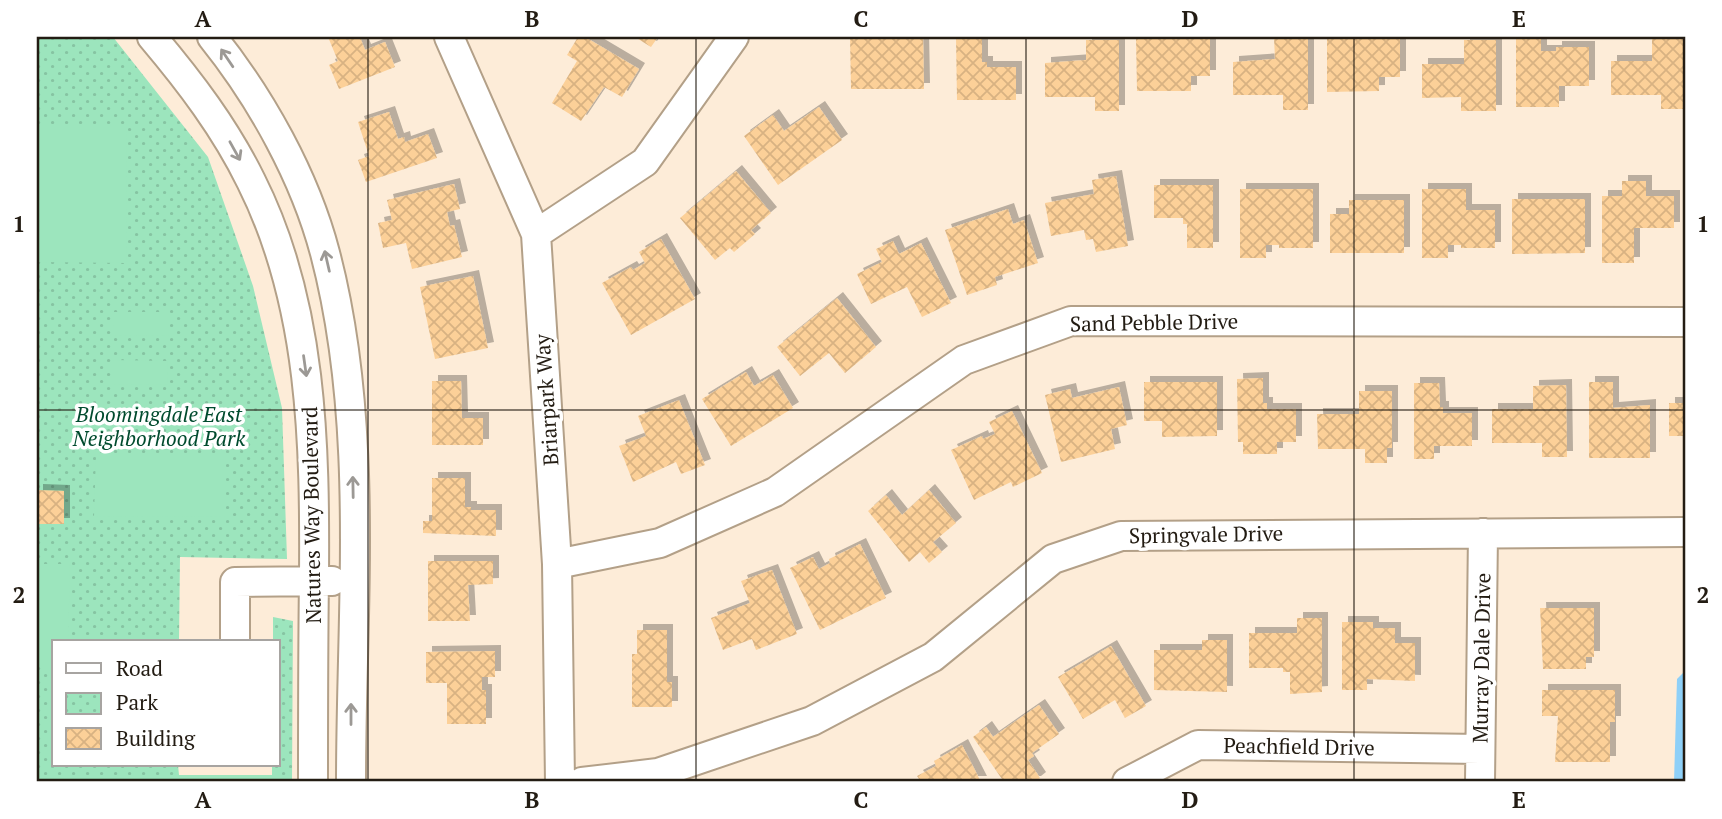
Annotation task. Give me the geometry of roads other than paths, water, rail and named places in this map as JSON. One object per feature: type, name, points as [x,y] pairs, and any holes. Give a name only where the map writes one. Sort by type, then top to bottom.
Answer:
[{"type":"street","name":"Natures Way Boulevard","points":[[152,37],[225,133],[252,182],[274,233],[302,343],[311,403],[314,461],[313,782]]},
{"type":"street","name":"Natures Way Boulevard","points":[[212,37],[278,140],[306,200],[325,250],[339,312],[349,398],[353,474],[351,782]]},
{"type":"street","name":"Briarpark Way","points":[[449,37],[536,234],[557,564],[560,782]]},
{"type":"street","points":[[536,234],[645,162],[734,37]]},
{"type":"street","name":"Sand Pebble Drive","points":[[557,564],[660,543],[775,492],[964,359],[1071,321],[1685,322]]},
{"type":"street","name":"Springvale Drive","points":[[582,782],[658,772],[812,722],[933,657],[974,626],[1032,573],[1053,559],[1087,545],[1121,536],[1685,532]]},
{"type":"street","name":"Murray Dale Drive","points":[[1480,782],[1483,533]]},
{"type":"street","points":[[235,640],[235,582],[352,581]]},
{"type":"street","name":"Peachfield Drive","points":[[1127,782],[1198,745],[1480,749]]},
{"type":"water","points":[[1685,671],[1685,782],[1674,782],[1677,679]]},
{"type":"park label","name":"Bloomingdale East Neighborhood Park","points":[[159,427]]}]
